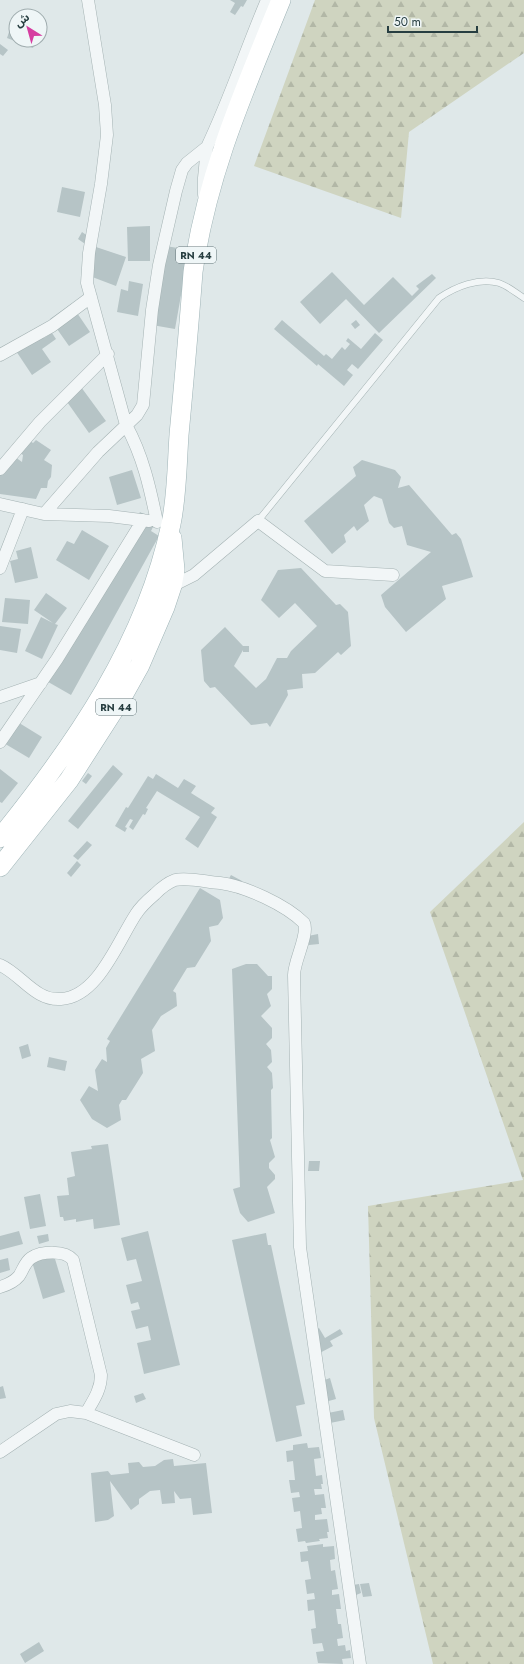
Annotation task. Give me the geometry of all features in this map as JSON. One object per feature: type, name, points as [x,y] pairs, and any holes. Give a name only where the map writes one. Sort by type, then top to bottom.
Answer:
[{"type":"main road","name":"RN 44","points":[[0,838],[54,770],[106,689],[124,656],[154,585],[164,522],[193,272],[202,219],[219,160],[234,116],[281,0]]},
{"type":"main road","name":"RN 44","points":[[0,867],[69,780],[121,699],[140,665],[165,607],[172,586],[175,570],[164,522]]},
{"type":"street","points":[[0,504],[44,514],[109,516],[164,522],[137,445],[126,426],[108,354],[87,282],[87,270],[102,184],[107,135],[105,105],[88,0]]},
{"type":"street","points":[[202,219],[207,147],[232,92],[252,35],[267,0]]},
{"type":"street","points":[[44,514],[98,452],[126,426],[143,405],[152,310],[159,265],[176,191],[182,170],[187,163],[207,147]]},
{"type":"street","points":[[0,356],[52,326],[91,297]]},
{"type":"street","points":[[0,470],[40,422],[108,354]]},
{"type":"street","points":[[0,568],[23,509]]},
{"type":"street","points":[[0,742],[74,634],[143,520]]},
{"type":"street","points":[[172,586],[194,575],[258,521],[325,571],[393,575]]},
{"type":"street","points":[[0,697],[41,683]]},
{"type":"street","points":[[0,964],[45,998],[60,1000],[74,997],[96,980],[143,905],[166,884],[179,880],[241,887],[266,899],[304,923],[306,932],[296,961],[294,975],[300,1247],[360,1664]]},
{"type":"street","points":[[0,1288],[16,1279],[33,1257],[60,1253],[68,1255],[73,1260],[101,1375],[101,1384],[97,1395],[86,1413]]},
{"type":"street","points":[[0,1452],[56,1414],[70,1411],[86,1413],[194,1455]]},
{"type":"lane","points":[[258,521],[439,298],[459,287],[485,282],[504,286],[524,298]]},
{"type":"green space","points":[[315,0],[524,0],[524,53],[409,132],[401,218],[254,166]]},
{"type":"green space","points":[[524,822],[524,1664],[433,1664],[374,1418],[368,1206],[523,1180],[430,912]]},
{"type":"building","points":[[230,0],[247,0],[243,7],[241,6],[235,15],[230,12],[235,3]]},
{"type":"building","points":[[0,44],[8,50],[3,56],[0,54]]},
{"type":"building","points":[[62,187],[85,192],[80,217],[57,212]]},
{"type":"building","points":[[150,226],[150,261],[128,261],[127,227]]},
{"type":"building","points":[[82,232],[92,239],[88,246],[78,239]]},
{"type":"building","points":[[166,246],[189,250],[175,329],[152,325]]},
{"type":"building","points":[[96,247],[126,257],[116,286],[87,275]]},
{"type":"building","points":[[332,272],[364,305],[393,277],[412,296],[419,289],[416,286],[432,274],[436,278],[379,333],[346,299],[320,324],[300,302]]},
{"type":"building","points":[[129,281],[143,284],[138,316],[117,312],[121,289],[128,291]]},
{"type":"building","points":[[71,304],[90,332],[69,346],[50,319]]},
{"type":"building","points":[[282,320],[324,356],[326,354],[332,359],[342,347],[345,350],[350,344],[346,341],[348,338],[361,349],[375,333],[383,340],[358,369],[352,364],[347,370],[353,375],[344,386],[318,364],[317,366],[274,329]]},
{"type":"building","points":[[356,320],[360,325],[355,329],[351,324]]},
{"type":"building","points":[[52,333],[56,339],[42,349],[51,362],[32,375],[14,348],[42,335],[44,338]]},
{"type":"building","points":[[81,387],[106,421],[89,433],[65,399]]},
{"type":"building","points":[[26,438],[33,443],[36,440],[51,450],[44,460],[52,465],[51,477],[48,481],[47,488],[41,488],[36,499],[0,494],[0,471],[11,454],[22,462],[23,455],[17,451]]},
{"type":"building","points":[[362,460],[395,470],[401,477],[398,488],[409,485],[452,535],[456,533],[461,539],[473,577],[442,586],[446,599],[406,632],[385,607],[381,595],[431,552],[407,545],[402,526],[394,528],[389,523],[382,499],[374,496],[364,505],[369,521],[357,531],[354,526],[344,535],[346,542],[332,554],[304,521],[356,476],[353,467]]},
{"type":"building","points":[[132,470],[141,498],[117,505],[109,477]]},
{"type":"building","points":[[140,512],[156,521],[151,531],[159,536],[71,695],[43,679]]},
{"type":"building","points":[[82,530],[109,546],[89,580],[56,560],[67,541],[74,544]]},
{"type":"building","points":[[31,547],[38,578],[15,583],[10,561],[18,559],[16,551]]},
{"type":"building","points":[[301,568],[336,605],[340,604],[348,612],[351,646],[341,655],[338,652],[315,673],[302,674],[303,688],[287,690],[288,695],[270,727],[267,723],[251,725],[215,687],[210,688],[204,681],[201,650],[225,627],[243,646],[249,646],[249,652],[243,652],[243,650],[234,666],[256,688],[266,679],[277,658],[287,658],[291,651],[317,626],[295,603],[279,618],[261,600],[278,570]]},
{"type":"building","points":[[46,593],[67,608],[55,624],[58,625],[42,659],[25,651],[41,617],[53,623],[34,610]]},
{"type":"building","points":[[5,598],[30,600],[28,624],[2,622]]},
{"type":"building","points":[[0,626],[21,629],[17,653],[0,650]]},
{"type":"building","points":[[16,721],[42,737],[29,758],[2,742]]},
{"type":"building","points":[[113,765],[123,774],[78,829],[68,821]]},
{"type":"building","points":[[0,769],[18,783],[2,803],[0,802]]},
{"type":"building","points":[[88,773],[92,776],[86,784],[82,781]]},
{"type":"building","points":[[156,774],[178,788],[184,779],[196,786],[191,793],[215,808],[211,813],[217,817],[198,848],[185,839],[200,817],[157,791],[146,808],[148,809],[145,815],[143,814],[133,830],[129,827],[133,820],[130,819],[125,827],[127,828],[125,832],[115,826],[126,807],[128,808],[148,776],[153,779]]},
{"type":"building","points":[[87,841],[92,845],[78,860],[73,856]]},
{"type":"building","points":[[77,861],[81,865],[71,877],[67,873]]},
{"type":"building","points":[[231,875],[242,881],[237,889],[227,882]]},
{"type":"building","points":[[200,888],[220,900],[223,918],[218,925],[209,927],[211,941],[195,967],[187,968],[173,991],[176,993],[177,1006],[161,1016],[152,1030],[155,1051],[141,1059],[143,1073],[126,1100],[122,1100],[119,1105],[121,1120],[107,1128],[92,1119],[80,1100],[89,1086],[98,1091],[95,1070],[102,1059],[107,1062],[106,1048],[110,1041],[107,1039]]},
{"type":"building","points":[[318,934],[319,944],[309,945],[308,936]]},
{"type":"building","points":[[246,964],[257,964],[268,976],[272,976],[272,989],[267,994],[271,1006],[261,1016],[272,1028],[272,1038],[266,1044],[271,1050],[272,1062],[267,1067],[272,1073],[272,1138],[270,1140],[275,1157],[269,1163],[269,1168],[275,1175],[275,1179],[267,1187],[275,1213],[248,1222],[240,1213],[233,1189],[240,1187],[232,969]]},
{"type":"building","points":[[28,1044],[31,1056],[22,1059],[19,1047]]},
{"type":"building","points":[[49,1057],[67,1061],[65,1071],[47,1067]]},
{"type":"building","points":[[108,1144],[120,1225],[94,1229],[93,1219],[76,1222],[76,1219],[64,1221],[63,1217],[60,1217],[57,1196],[69,1195],[67,1178],[75,1176],[71,1152],[92,1149],[91,1146]]},
{"type":"building","points":[[309,1161],[320,1161],[319,1171],[308,1171]]},
{"type":"building","points":[[40,1194],[46,1226],[30,1229],[24,1197]]},
{"type":"building","points":[[19,1231],[23,1244],[0,1250],[0,1236]]},
{"type":"building","points":[[148,1231],[180,1365],[144,1374],[137,1343],[151,1340],[148,1326],[136,1329],[131,1311],[140,1309],[138,1302],[131,1304],[126,1285],[142,1281],[136,1259],[127,1261],[121,1238]]},
{"type":"building","points":[[266,1233],[268,1245],[271,1245],[305,1404],[296,1406],[302,1436],[276,1442],[232,1240]]},
{"type":"building","points":[[48,1234],[49,1241],[39,1244],[37,1236]]},
{"type":"building","points":[[52,1249],[65,1292],[43,1299],[30,1255]]},
{"type":"building","points":[[8,1258],[10,1270],[0,1273],[0,1260]]},
{"type":"building","points":[[319,1328],[325,1338],[340,1329],[343,1334],[330,1341],[333,1346],[314,1356],[307,1335]]},
{"type":"building","points":[[330,1378],[336,1399],[325,1402],[319,1382]]},
{"type":"building","points":[[3,1386],[6,1398],[0,1399],[0,1387]]},
{"type":"building","points":[[143,1393],[146,1399],[136,1403],[134,1396]]},
{"type":"building","points":[[343,1410],[345,1420],[330,1423],[328,1413]]},
{"type":"building","points":[[307,1443],[308,1448],[319,1447],[321,1458],[314,1459],[316,1476],[322,1475],[322,1489],[314,1489],[315,1495],[324,1494],[326,1508],[321,1508],[322,1514],[315,1515],[315,1520],[327,1519],[329,1532],[327,1532],[328,1538],[306,1543],[305,1541],[298,1542],[296,1529],[302,1528],[300,1511],[294,1512],[292,1498],[300,1497],[299,1492],[291,1493],[289,1480],[295,1480],[293,1461],[287,1462],[286,1451],[293,1450],[293,1445]]},
{"type":"building","points":[[173,1459],[174,1466],[206,1463],[212,1513],[193,1515],[191,1498],[180,1499],[174,1491],[175,1503],[162,1504],[160,1490],[150,1491],[139,1499],[139,1504],[131,1510],[110,1481],[114,1516],[108,1520],[95,1522],[91,1473],[108,1471],[111,1475],[129,1473],[128,1463],[139,1462],[143,1467],[155,1466],[164,1460]]},
{"type":"building","points":[[323,1544],[323,1547],[334,1546],[335,1559],[330,1560],[331,1571],[335,1570],[338,1589],[332,1590],[332,1595],[339,1594],[341,1609],[336,1609],[338,1624],[341,1624],[343,1638],[337,1639],[338,1646],[345,1645],[346,1651],[350,1650],[351,1658],[342,1659],[343,1664],[318,1663],[316,1652],[324,1651],[322,1643],[313,1644],[311,1629],[316,1628],[314,1610],[308,1611],[307,1600],[315,1599],[314,1593],[307,1594],[305,1580],[311,1579],[308,1561],[301,1562],[300,1552],[308,1551],[307,1546]]},
{"type":"building","points":[[369,1583],[372,1596],[363,1597],[360,1584]]},
{"type":"building","points":[[359,1584],[361,1593],[356,1595],[353,1585]]},
{"type":"building","points":[[39,1642],[44,1651],[25,1663],[20,1654]]}]
